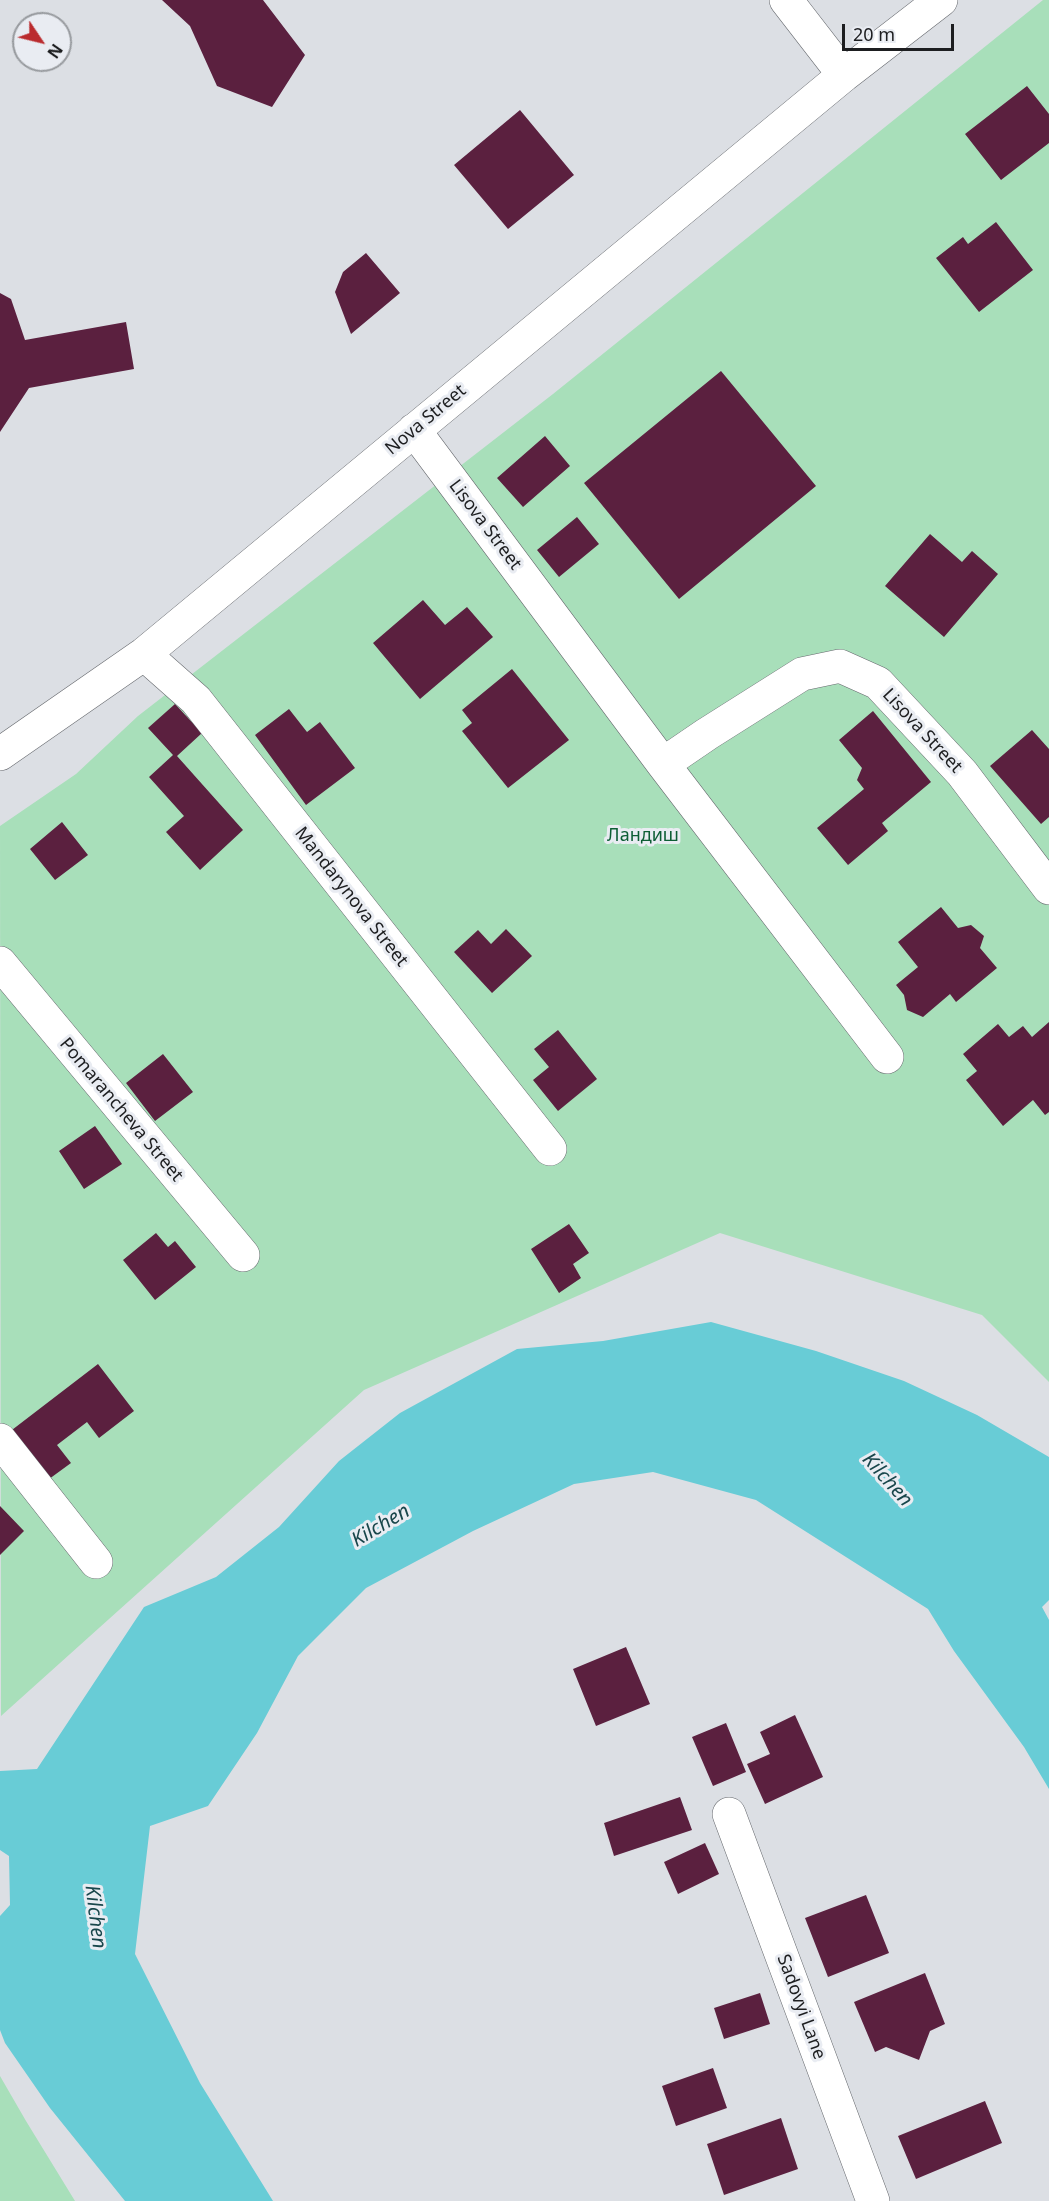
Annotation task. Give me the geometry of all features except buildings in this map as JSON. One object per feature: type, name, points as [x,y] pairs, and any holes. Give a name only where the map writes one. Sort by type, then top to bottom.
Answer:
[{"type":"street","points":[[786,0],[844,75]]},
{"type":"street","name":"Nova Street","points":[[0,754],[144,654],[844,75],[941,0]]},
{"type":"street","name":"Lisova Street","points":[[414,430],[663,764],[887,1057]]},
{"type":"street","name":"Mandarynova Street","points":[[144,654],[196,700],[550,1149]]},
{"type":"street","name":"Lisova Street","points":[[663,764],[802,674],[840,666],[878,683],[962,772],[1049,888]]},
{"type":"street","name":"Pomarancheva Street","points":[[0,963],[243,1256]]},
{"type":"street","points":[[0,1440],[96,1562]]},
{"type":"street","name":"Sadovyi Lane","points":[[729,1814],[873,2201]]},
{"type":"green space","name":"Ландиш","points":[[1043,0],[1049,0],[1049,1382],[982,1315],[720,1233],[364,1390],[1,1716],[0,826],[76,774],[138,716],[553,394]]},
{"type":"green space","points":[[0,2076],[26,2121],[75,2201],[0,2201]]},
{"type":"water","name":"Kilchen","points":[[711,1322],[816,1351],[904,1381],[977,1415],[1049,1457],[1049,1600],[1042,1607],[1049,1620],[1049,1789],[1024,1747],[954,1651],[928,1609],[756,1500],[653,1472],[574,1484],[473,1531],[366,1588],[298,1656],[257,1733],[208,1806],[150,1826],[135,1954],[200,2083],[273,2201],[125,2201],[50,2108],[5,2043],[0,2030],[0,1916],[10,1905],[9,1856],[0,1850],[0,1771],[37,1769],[144,1607],[216,1577],[279,1527],[339,1461],[400,1413],[517,1349],[603,1341]]}]
